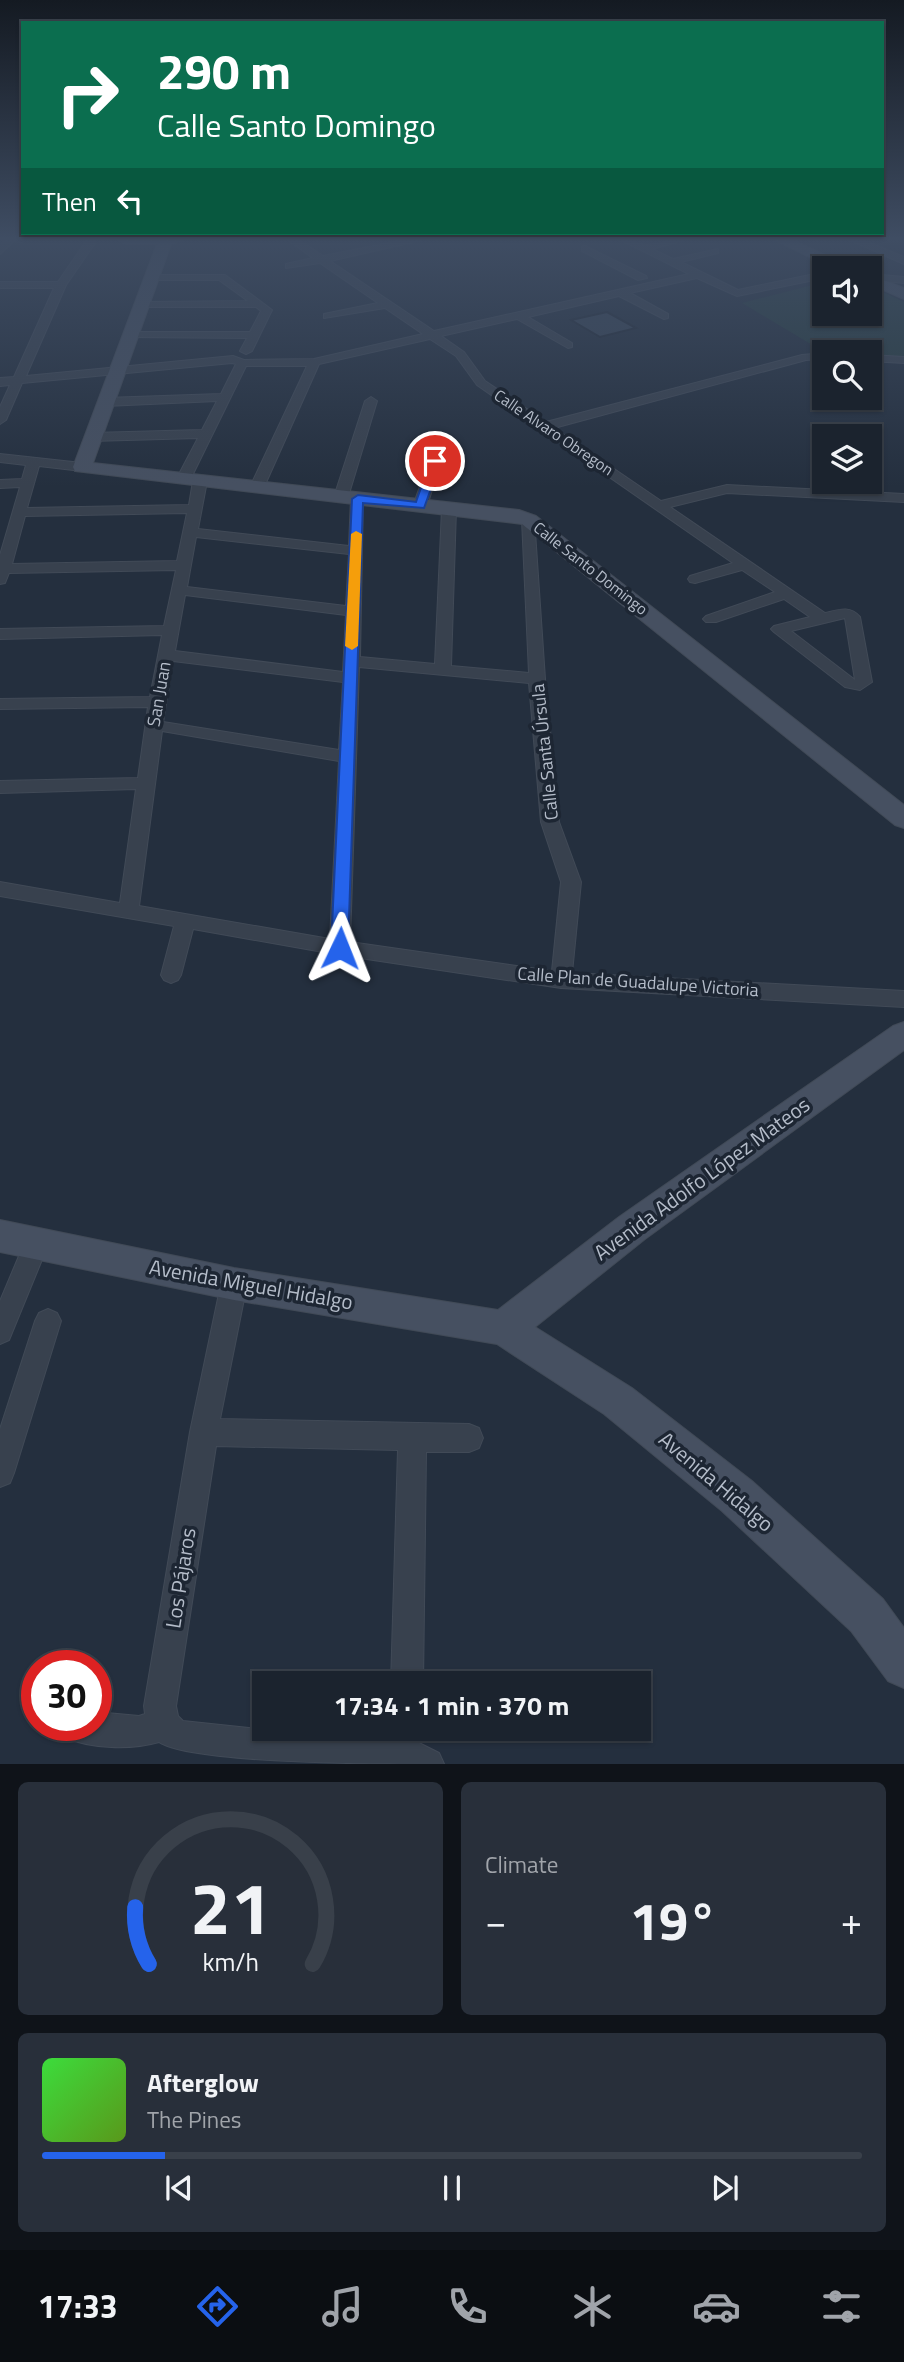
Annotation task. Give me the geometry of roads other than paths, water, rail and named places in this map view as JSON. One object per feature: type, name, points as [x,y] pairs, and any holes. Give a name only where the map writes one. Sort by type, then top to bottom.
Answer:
[{"type":"main road","points":[[82,467],[91,437],[137,322]]},
{"type":"main road","name":"Calle Santo Domingo","points":[[82,467],[519,516],[529,520],[904,819]]},
{"type":"main road","name":"Avenida Adolfo López Mateos","points":[[503,1328],[632,1228],[904,1034]]},
{"type":"main road","name":"Avenida Miguel Hidalgo","points":[[0,1236],[234,1284],[503,1328]]},
{"type":"main road","name":"Avenida Hidalgo","points":[[503,1328],[618,1401],[737,1496],[867,1615],[904,1665]]},
{"type":"street","points":[[0,420],[44,322]]},
{"type":"street","name":"San Juan","points":[[130,910],[156,702],[195,509],[192,480],[208,434],[241,358],[262,322]]},
{"type":"street","name":"Calle Alvaro Obregon","points":[[413,322],[460,354],[481,383],[822,618]]},
{"type":"street","points":[[0,382],[241,358],[314,362],[469,322]]},
{"type":"street","points":[[530,322],[568,345]]},
{"type":"street","points":[[132,335],[255,335]]},
{"type":"street","points":[[545,426],[812,358]]},
{"type":"street","points":[[882,359],[904,360]]},
{"type":"street","points":[[257,487],[314,362]]},
{"type":"street","points":[[105,402],[224,397]]},
{"type":"street","points":[[340,948],[356,551],[349,498],[371,401]]},
{"type":"street","points":[[91,437],[208,434]]},
{"type":"street","name":"Calle Santo Domingo","points":[[0,458],[82,467]]},
{"type":"street","points":[[34,461],[20,512],[7,534],[2,575],[183,565]]},
{"type":"street","points":[[420,506],[435,461]]},
{"type":"street","points":[[0,484],[27,483]]},
{"type":"street","points":[[661,505],[727,489],[904,498]]},
{"type":"street","points":[[20,512],[195,509]]},
{"type":"street","points":[[443,671],[449,509]]},
{"type":"street","name":"Calle Santa Úrsula","points":[[529,520],[537,679],[550,822],[569,870],[570,882],[561,980]]},
{"type":"street","points":[[190,532],[356,551]]},
{"type":"street","points":[[695,579],[746,564]]},
{"type":"street","points":[[178,590],[353,611]]},
{"type":"street","points":[[711,619],[787,593]]},
{"type":"street","points":[[843,613],[852,617],[864,682],[860,685],[851,684],[779,629],[822,618],[843,613]]},
{"type":"street","points":[[0,634],[171,630]]},
{"type":"street","points":[[166,655],[351,678]]},
{"type":"street","points":[[351,661],[537,679]]},
{"type":"street","points":[[0,704],[156,702]]},
{"type":"street","points":[[153,725],[348,757]]},
{"type":"street","points":[[0,788],[145,783]]},
{"type":"street","name":"Calle Plan de Guadalupe Victoria","points":[[0,889],[340,948],[561,980],[904,999]]},
{"type":"street","points":[[171,975],[185,921]]},
{"type":"street","points":[[0,1332],[36,1245]]},
{"type":"street","name":"Los Pájaros","points":[[163,1725],[160,1706],[204,1432],[234,1284]]},
{"type":"street","points":[[0,1473],[48,1321]]},
{"type":"street","points":[[204,1432],[392,1436],[407,1439],[428,1436],[469,1438]]},
{"type":"street","points":[[407,1439],[414,1454],[408,1671]]},
{"type":"street","points":[[112,1729],[139,1732],[163,1725],[176,1736],[378,1758],[399,1741]]},
{"type":"street","points":[[403,1741],[421,1763],[429,1763]]}]
